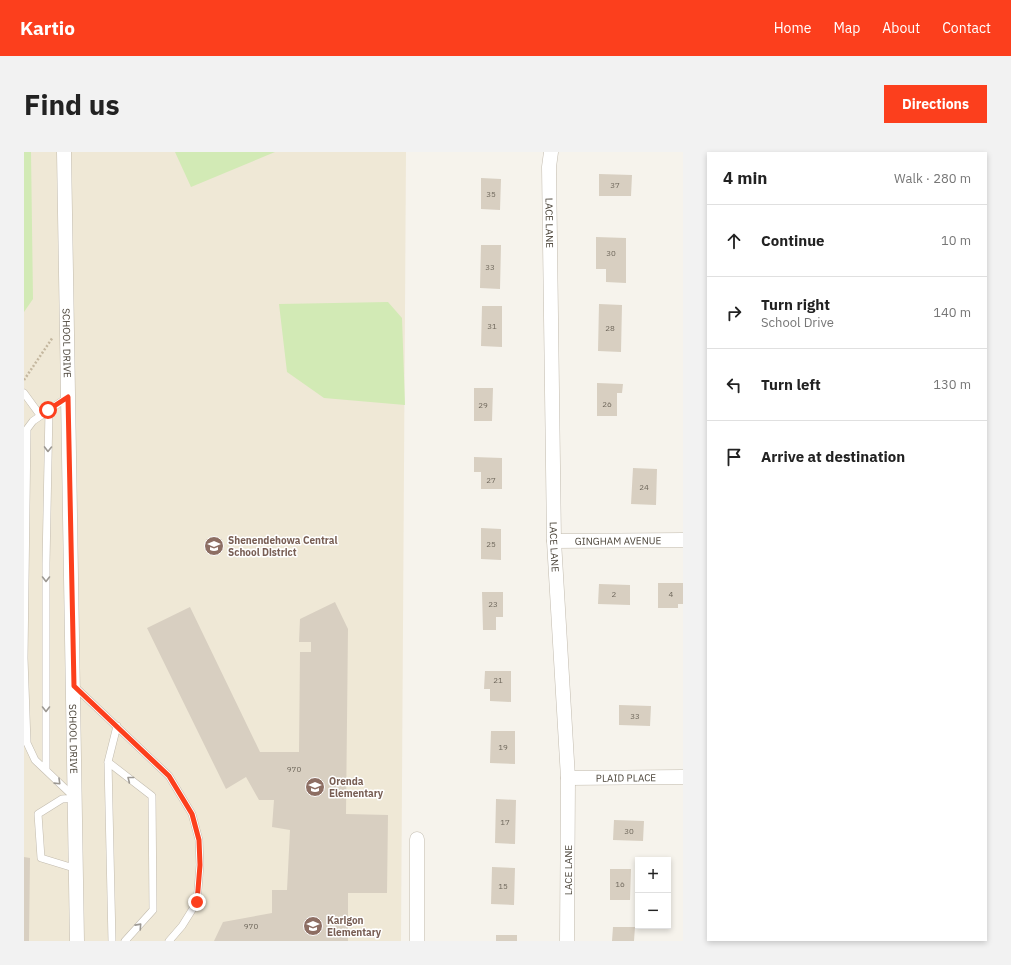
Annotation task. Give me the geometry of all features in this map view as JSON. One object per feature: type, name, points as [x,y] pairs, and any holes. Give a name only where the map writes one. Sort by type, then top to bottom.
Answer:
[{"type":"street","name":"SCHOOL DRIVE","points":[[64,152],[74,686],[77,941]]},
{"type":"street","name":"LACE LANE","points":[[551,152],[549,167],[554,541],[568,778],[567,941]]},
{"type":"street","name":"GINGHAM AVENUE","points":[[554,541],[683,540]]},
{"type":"street","name":"PLAID PLACE","points":[[568,778],[683,777]]},
{"type":"street","points":[[417,839],[417,941]]},
{"type":"lane","points":[[24,393],[40,415]]},
{"type":"lane","points":[[68,397],[32,420],[27,429],[24,658],[27,744],[35,760],[75,798]]},
{"type":"lane","points":[[46,770],[48,410]]},
{"type":"lane","points":[[74,686],[169,776],[192,814],[199,840],[200,865],[197,902],[182,926],[169,941]]},
{"type":"lane","points":[[112,941],[108,762],[116,726]]},
{"type":"lane","points":[[108,762],[152,796],[153,910],[125,941]]},
{"type":"lane","points":[[75,798],[62,799],[38,814],[41,858],[76,869]]},
{"type":"path","points":[[24,380],[53,336]]},
{"type":"shaded area","name":"Shenendehowa Central School District","points":[[24,152],[406,152],[401,941],[24,941]]},
{"type":"green space","points":[[24,152],[31,152],[33,299],[24,312]]},
{"type":"green space","points":[[175,152],[275,152],[191,187]]},
{"type":"green space","points":[[388,302],[402,318],[405,405],[324,398],[287,372],[279,304]]},
{"type":"building","points":[[599,174],[632,175],[631,196],[599,196]]},
{"type":"building","points":[[481,178],[501,179],[500,210],[481,209]]},
{"type":"building","points":[[596,237],[626,238],[626,283],[606,282],[606,269],[596,269]]},
{"type":"building","points":[[481,245],[501,245],[500,289],[480,288]]},
{"type":"building","points":[[599,304],[622,305],[621,352],[598,351]]},
{"type":"building","points":[[482,306],[502,306],[502,347],[481,346]]},
{"type":"building","points":[[597,383],[623,384],[622,393],[617,393],[617,416],[597,416]]},
{"type":"building","points":[[474,388],[493,388],[492,421],[474,421]]},
{"type":"building","points":[[474,457],[502,458],[502,489],[481,489],[481,472],[474,472]]},
{"type":"building","points":[[633,468],[657,469],[656,505],[631,504]]},
{"type":"building","points":[[481,528],[501,529],[501,560],[481,559]]},
{"type":"building","points":[[658,583],[683,583],[683,604],[678,604],[678,608],[658,608]]},
{"type":"building","points":[[599,584],[630,585],[630,605],[598,604]]},
{"type":"building","points":[[482,592],[503,592],[503,617],[496,617],[496,630],[483,630]]},
{"type":"building","points":[[335,602],[348,629],[346,814],[388,815],[387,893],[348,893],[348,941],[214,941],[223,922],[272,913],[272,890],[287,890],[290,830],[272,827],[274,800],[259,800],[246,777],[226,789],[147,628],[190,607],[260,752],[299,752],[300,652],[311,652],[311,642],[299,642],[300,619]]},
{"type":"building","points":[[485,671],[511,671],[511,702],[490,701],[490,689],[484,689]]},
{"type":"building","points":[[619,705],[651,706],[650,726],[619,725]]},
{"type":"building","points":[[491,731],[515,731],[515,764],[490,763]]},
{"type":"building","points":[[496,799],[516,800],[515,844],[495,843]]},
{"type":"building","points":[[614,820],[644,821],[643,841],[613,840]]},
{"type":"building","points":[[24,857],[30,858],[29,941],[24,941]]},
{"type":"building","points":[[492,867],[515,868],[514,905],[491,904]]},
{"type":"building","points":[[610,869],[631,869],[630,900],[610,900]]},
{"type":"building","points":[[613,927],[635,927],[634,941],[612,941]]},
{"type":"building","points":[[496,935],[517,935],[517,941],[496,941]]},
{"type":"place","name":"Shenendehowa Central School District","points":[[214,546]]},
{"type":"place","name":"Orenda Elementary","points":[[315,787]]},
{"type":"place","name":"Karigon Elementary","points":[[313,926]]},
{"type":"route","points":[[48,410],[68,397],[74,686],[169,776],[192,814],[199,840],[200,865],[197,902]]}]
